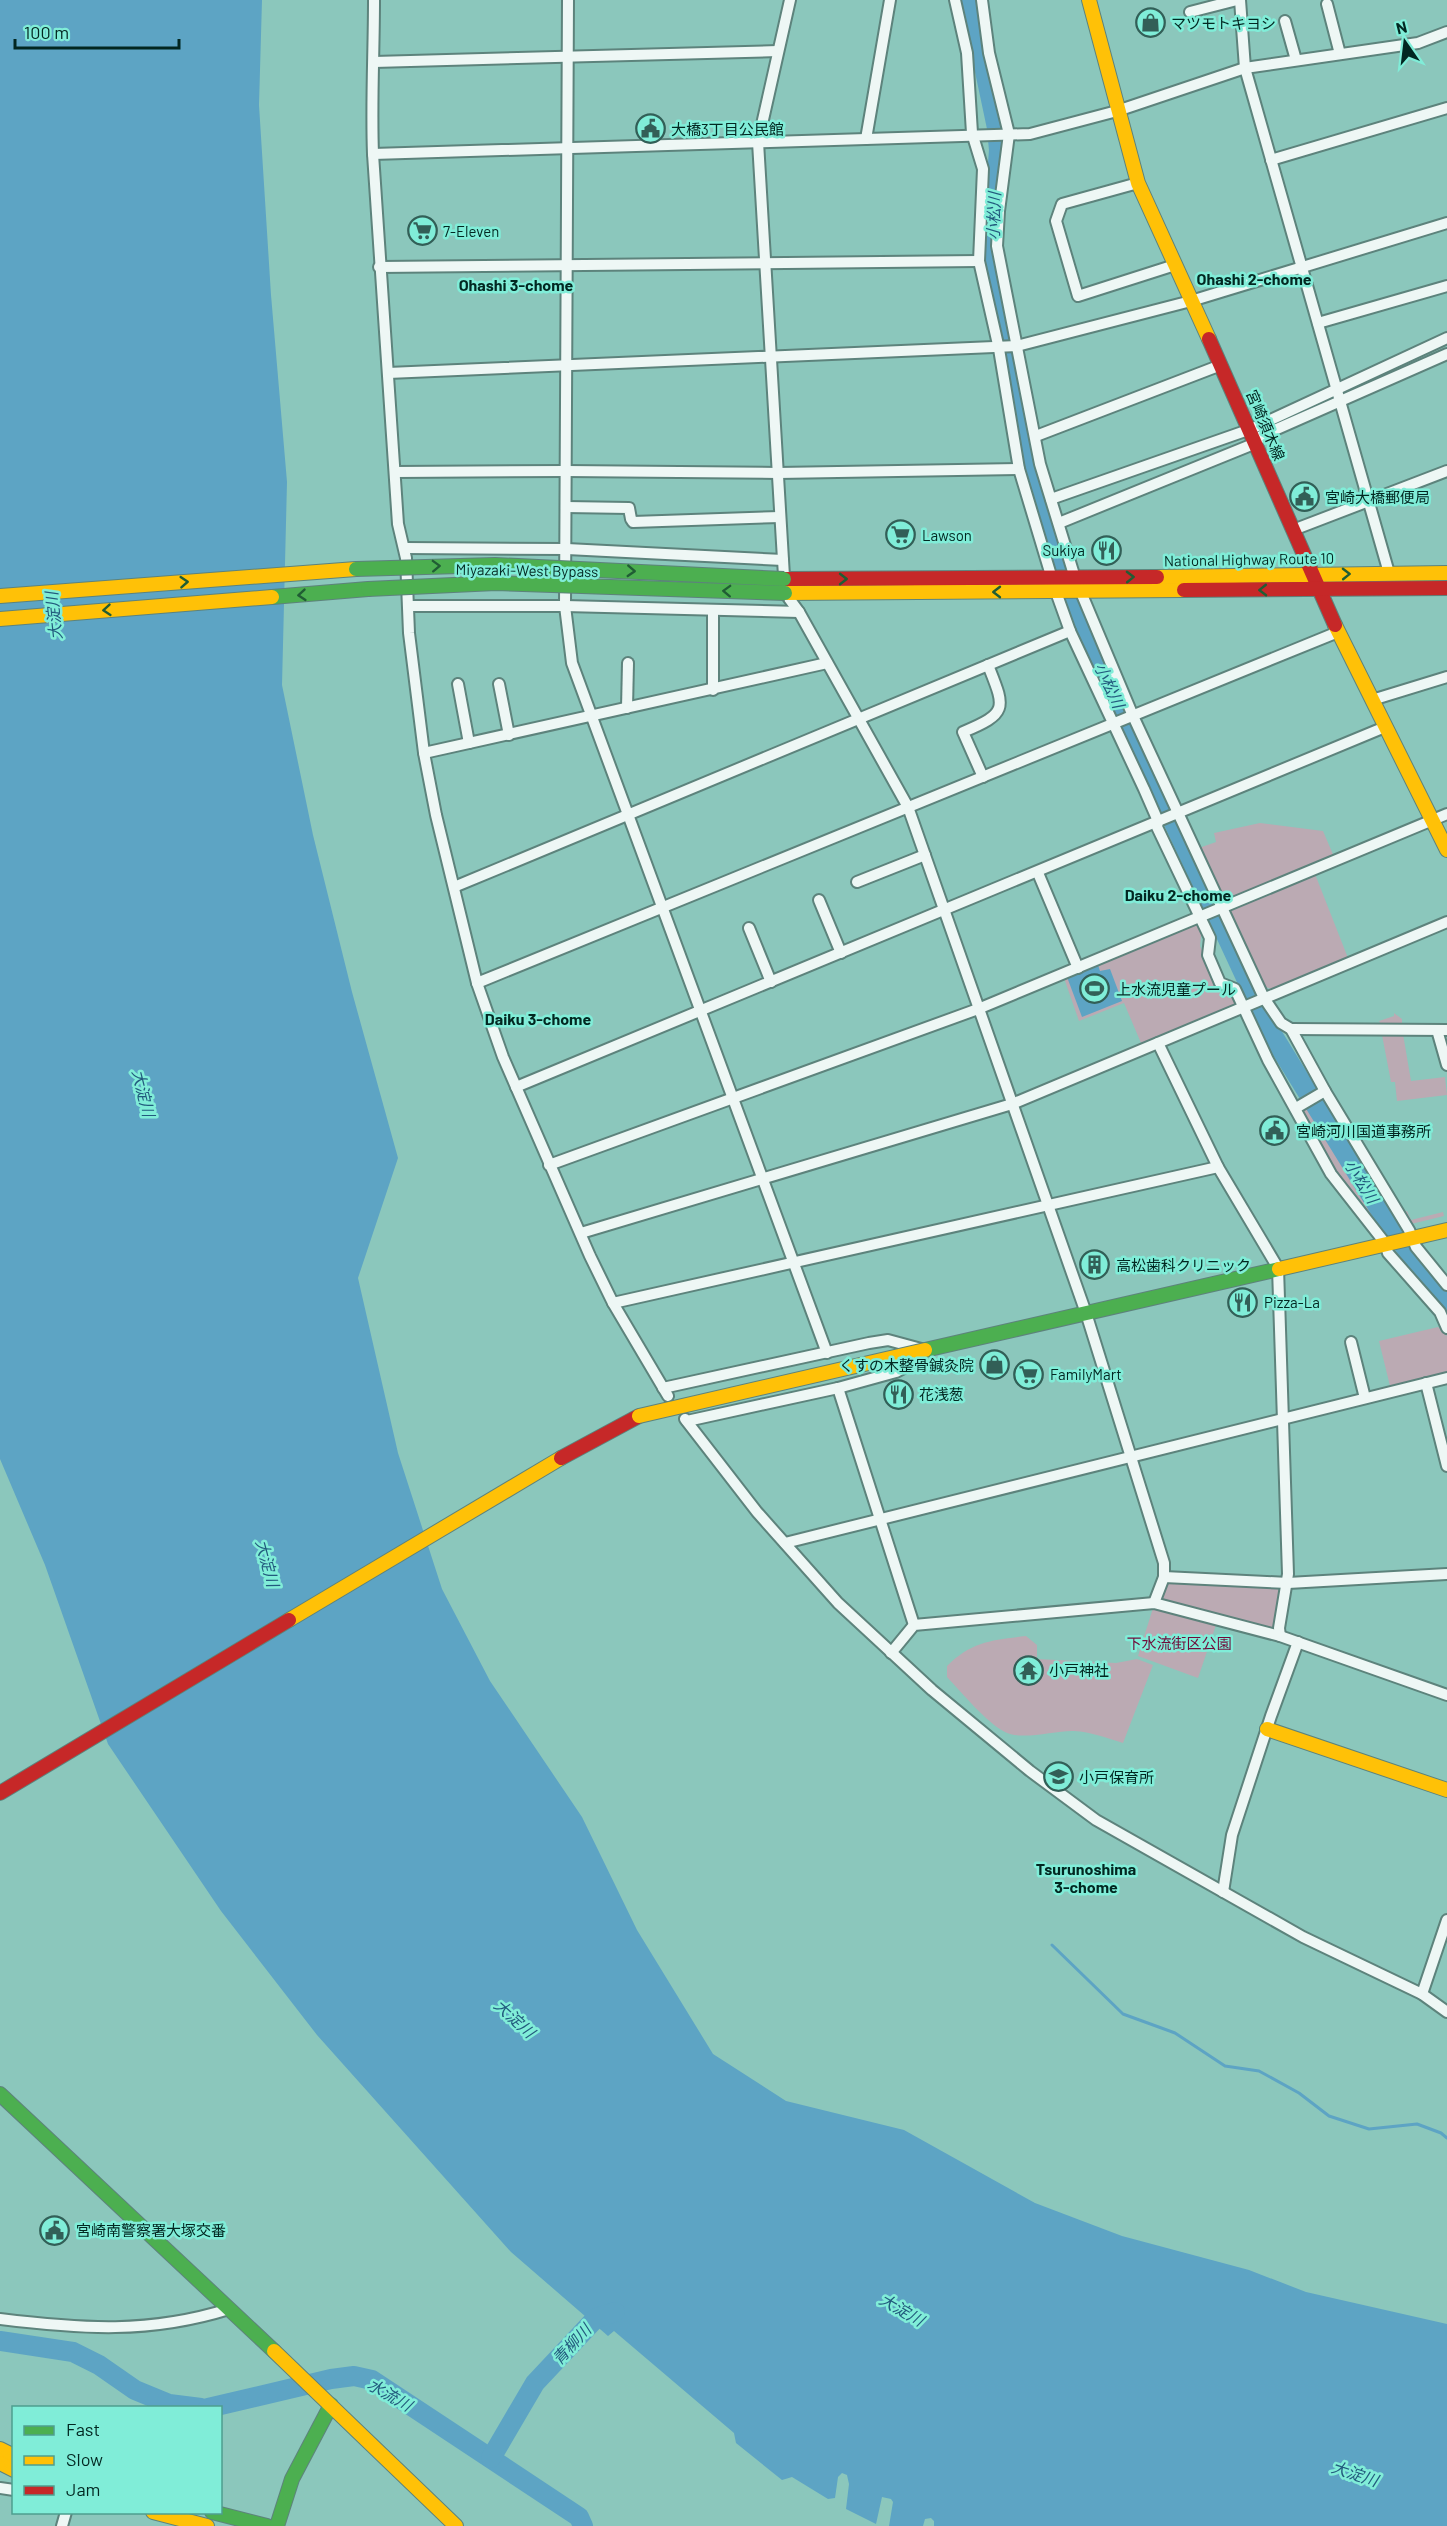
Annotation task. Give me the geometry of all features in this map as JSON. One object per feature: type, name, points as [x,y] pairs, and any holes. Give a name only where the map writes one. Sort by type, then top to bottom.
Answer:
[{"type":"main road","name":"宮崎須木線","points":[[1089,0],[1138,183],[1251,429],[1318,589],[1447,850]]},
{"type":"main road","name":"Miyazaki-West Bypass","points":[[0,596],[367,568],[495,565],[784,579],[1055,585]]},
{"type":"main road","name":"National Highway Route 10","points":[[1077,585],[1312,575],[1447,573]]},
{"type":"main road","name":"Miyazaki-West Bypass","points":[[0,619],[368,589],[496,583],[785,593],[1055,585]]},
{"type":"main road","name":"National Highway Route 10","points":[[1055,585],[1318,589],[1447,588]]},
{"type":"main road","points":[[0,1793],[576,1449],[628,1421],[687,1404],[1447,1230]]},
{"type":"main road","points":[[1267,1729],[1447,1790]]},
{"type":"main road","points":[[0,2094],[328,2401],[456,2526]]},
{"type":"main road","points":[[277,2526],[281,2505],[328,2401]]},
{"type":"main road","points":[[161,2514],[207,2526]]},
{"type":"main road","points":[[220,2514],[267,2526]]},
{"type":"street","points":[[374,0],[374,62],[371,100],[379,267],[398,524],[405,548],[413,678],[424,753],[477,983],[549,1166],[613,1302],[665,1392],[888,1340],[925,1350],[913,1363],[896,1372],[838,1388],[686,1420],[738,1488],[838,1603],[891,1653],[1013,1757],[1096,1820],[1313,1942],[1422,1994],[1447,2012]]},
{"type":"street","points":[[568,0],[565,606],[572,663],[827,1353]]},
{"type":"street","points":[[790,0],[758,142],[785,593],[799,612],[908,807],[1086,1313],[1131,1456],[1164,1563],[1164,1577],[1154,1603]]},
{"type":"street","points":[[867,139],[890,0]]},
{"type":"street","points":[[955,0],[967,53],[973,135],[983,169],[979,261],[999,349],[1019,469],[1070,631],[1158,821],[1157,827],[1210,938],[1208,955],[1220,983],[1235,989],[1268,1060],[1331,1174],[1384,1244],[1388,1253],[1440,1312],[1447,1328]]},
{"type":"street","points":[[982,0],[989,52],[1008,135],[997,246],[1040,464],[1077,585],[1133,716],[1263,998],[1281,1023],[1291,1029],[1409,1238],[1447,1285]]},
{"type":"street","points":[[1190,12],[1238,0],[1245,68],[1389,573]]},
{"type":"street","points":[[1327,4],[1340,54]]},
{"type":"street","points":[[1285,21],[1296,60]]},
{"type":"street","points":[[373,154],[1030,134],[1117,111],[1245,68],[1418,43],[1447,32]]},
{"type":"street","points":[[374,62],[778,51]]},
{"type":"street","points":[[1271,160],[1447,108]]},
{"type":"street","points":[[1138,183],[1062,204],[1058,209],[1056,221],[1078,296],[1175,265]]},
{"type":"street","points":[[388,373],[999,349],[1191,301],[1447,223]]},
{"type":"street","points":[[379,267],[979,261]]},
{"type":"street","points":[[1318,323],[1447,286]]},
{"type":"street","points":[[1051,499],[1251,429],[1447,338]]},
{"type":"street","points":[[1059,523],[1256,443],[1261,436],[1447,354]]},
{"type":"street","points":[[1036,436],[1221,365]]},
{"type":"street","points":[[395,472],[778,473],[1019,469]]},
{"type":"street","points":[[1293,530],[1447,471]]},
{"type":"street","points":[[566,507],[629,508],[633,522],[780,517]]},
{"type":"street","points":[[405,548],[567,549],[783,560]]},
{"type":"street","points":[[408,606],[565,606],[799,612]]},
{"type":"street","points":[[713,611],[713,690]]},
{"type":"street","points":[[454,887],[1070,631]]},
{"type":"street","points":[[477,983],[1338,632]]},
{"type":"street","points":[[627,708],[628,663]]},
{"type":"street","points":[[424,753],[827,663]]},
{"type":"street","points":[[983,777],[963,732],[989,721],[1000,705],[1001,698],[988,665]]},
{"type":"street","points":[[1372,700],[1447,676]]},
{"type":"street","points":[[459,684],[469,743]]},
{"type":"street","points":[[499,684],[509,735]]},
{"type":"street","points":[[516,1087],[1038,873],[1385,727]]},
{"type":"street","points":[[549,1166],[732,1097],[978,1009],[1447,814]]},
{"type":"street","points":[[857,882],[925,855]]},
{"type":"street","points":[[1038,873],[1078,968]]},
{"type":"street","points":[[819,900],[841,953]]},
{"type":"street","points":[[580,1233],[1012,1104],[1447,922]]},
{"type":"street","points":[[749,928],[771,982]]},
{"type":"street","points":[[1291,1029],[1442,1030],[1447,1065]]},
{"type":"street","points":[[1158,1043],[1218,1167],[1278,1268],[1288,1583],[1279,1628],[1280,1636]]},
{"type":"street","points":[[1296,1108],[1325,1091]]},
{"type":"street","points":[[613,1302],[1218,1167]]},
{"type":"street","points":[[1351,1342],[1365,1398]]},
{"type":"street","points":[[785,1543],[1447,1378]]},
{"type":"street","points":[[1426,1383],[1447,1466]]},
{"type":"street","points":[[838,1388],[914,1625]]},
{"type":"street","points":[[1164,1577],[1288,1583],[1447,1574]]},
{"type":"street","points":[[891,1653],[914,1625],[1154,1603],[1280,1636],[1447,1695]]},
{"type":"street","points":[[1223,1892],[1232,1835],[1298,1642]]},
{"type":"street","points":[[1422,1994],[1447,1920]]},
{"type":"street","points":[[1436,1952],[1447,1956]]},
{"type":"street","points":[[0,2319],[75,2328],[120,2329],[199,2319],[229,2309]]},
{"type":"green space","points":[[1260,823],[1323,831],[1335,859],[1223,902],[1199,848],[1216,842],[1214,833]]},
{"type":"green space","points":[[1315,874],[1348,958],[1271,989],[1263,986],[1229,913],[1231,909]]},
{"type":"green space","points":[[1198,924],[1202,927],[1200,946],[1220,992],[1235,992],[1236,1004],[1141,1043],[1124,1003],[1079,1021],[1064,978]]},
{"type":"green space","points":[[1394,1013],[1402,1019],[1402,1026],[1382,1026],[1379,1021],[1394,1016]]},
{"type":"green space","points":[[1403,1034],[1411,1081],[1445,1077],[1447,1095],[1397,1101],[1395,1082],[1391,1082],[1382,1035]]},
{"type":"green space","points":[[1325,1095],[1402,1226],[1378,1231],[1333,1173],[1299,1110]]},
{"type":"green space","points":[[1407,1211],[1411,1220],[1443,1212],[1444,1216],[1411,1224],[1405,1212]]},
{"type":"green space","points":[[1438,1327],[1447,1336],[1447,1372],[1390,1386],[1379,1341]]},
{"type":"green space","name":"下水流街区公園","points":[[1167,1581],[1276,1587],[1280,1592],[1274,1628],[1164,1600],[1162,1597]]},
{"type":"green space","name":"下水流街区公園","points":[[1153,1608],[1216,1625],[1198,1678],[1138,1656]]},
{"type":"green space","points":[[1026,1636],[1037,1645],[1037,1659],[1116,1663],[1137,1659],[1153,1665],[1123,1743],[1074,1731],[1012,1735],[998,1728],[983,1715],[947,1677],[947,1666],[965,1651],[984,1643]]},
{"type":"water","name":"大淀川","points":[[0,0],[262,0],[259,105],[271,295],[287,482],[282,685],[313,835],[352,992],[398,1158],[358,1278],[398,1453],[442,1589],[490,1681],[582,1817],[637,1930],[713,2054],[786,2101],[904,2130],[1035,2203],[1122,2236],[1249,2270],[1306,2292],[1447,2324],[1447,2526],[934,2526],[931,2518],[925,2519],[923,2526],[889,2526],[893,2502],[891,2499],[882,2497],[876,2524],[846,2509],[849,2484],[847,2475],[842,2473],[838,2477],[835,2498],[828,2499],[792,2477],[782,2480],[736,2443],[734,2433],[614,2331],[608,2336],[511,2252],[317,2035],[221,1911],[108,1744],[45,1565],[0,1459]]},
{"type":"water","name":"上水流児童プール","points":[[1098,965],[1100,971],[1110,969],[1122,1001],[1082,1017],[1067,977]]},
{"type":"waterway","name":"小松川","points":[[970,0],[997,128],[999,150],[992,246],[997,290],[1028,458],[1077,614],[1273,1036],[1382,1213],[1418,1266],[1447,1302]]},
{"type":"waterway","points":[[1052,1945],[1123,2014],[1175,2033],[1225,2066],[1259,2071],[1299,2093],[1329,2116],[1369,2129],[1417,2124],[1441,2133],[1447,2138]]},
{"type":"waterway","name":"青柳川","points":[[491,2458],[535,2383],[596,2318],[615,2312]]},
{"type":"waterway","name":"水流川","points":[[0,2341],[73,2352],[99,2365],[135,2390],[169,2404],[185,2406]]},
{"type":"waterway","name":"水流川","points":[[216,2406],[331,2379],[354,2376],[372,2380],[579,2517],[583,2526]]},
{"type":"traffic: fast","points":[[356,569],[495,565],[784,579]]},
{"type":"traffic: fast","points":[[368,589],[496,583],[785,593]]},
{"type":"traffic: fast","points":[[272,597],[368,589]]},
{"type":"traffic: fast","points":[[925,1350],[1279,1269]]},
{"type":"traffic: fast","points":[[0,2094],[274,2351]]},
{"type":"traffic: fast","points":[[277,2526],[292,2479],[331,2405]]},
{"type":"traffic: fast","points":[[220,2514],[267,2526]]},
{"type":"traffic: slow","points":[[1089,0],[1138,183],[1209,339]]},
{"type":"traffic: slow","points":[[0,596],[356,569]]},
{"type":"traffic: slow","points":[[1157,577],[1447,573]]},
{"type":"traffic: slow","points":[[785,593],[1184,590]]},
{"type":"traffic: slow","points":[[0,619],[272,597]]},
{"type":"traffic: slow","points":[[1335,625],[1447,850]]},
{"type":"traffic: slow","points":[[1279,1269],[1447,1230]]},
{"type":"traffic: slow","points":[[639,1416],[925,1350]]},
{"type":"traffic: slow","points":[[289,1620],[561,1458]]},
{"type":"traffic: slow","points":[[1267,1729],[1447,1790]]},
{"type":"traffic: slow","points":[[274,2351],[456,2526]]},
{"type":"traffic: slow","points":[[0,2449],[12,2455]]},
{"type":"traffic: slow","points":[[0,2463],[12,2469]]},
{"type":"traffic: slow","points":[[161,2514],[207,2526]]},
{"type":"traffic: jam","points":[[1209,339],[1335,625]]},
{"type":"traffic: jam","points":[[784,579],[1157,577]]},
{"type":"traffic: jam","points":[[1184,590],[1447,588]]},
{"type":"traffic: jam","points":[[561,1458],[639,1416]]},
{"type":"traffic: jam","points":[[0,1793],[289,1620]]},
{"type":"place","name":"マツモトキヨシ","points":[[1150,23]]},
{"type":"place","name":"大橋3丁目公民館","points":[[650,129]]},
{"type":"place","name":"7-Eleven","points":[[422,231]]},
{"type":"place","name":"宮崎大橋郵便局","points":[[1304,497]]},
{"type":"place","name":"Lawson","points":[[901,535]]},
{"type":"place","name":"Sukiya","points":[[1106,550]]},
{"type":"place","name":"上水流児童プール","points":[[1095,989]]},
{"type":"place","name":"宮崎河川国道事務所","points":[[1275,1131]]},
{"type":"place","name":"高松歯科クリニック","points":[[1095,1265]]},
{"type":"place","name":"Pizza-La","points":[[1243,1302]]},
{"type":"place","name":"くすの木整骨鍼灸院","points":[[995,1365]]},
{"type":"place","name":"FamilyMart","points":[[1029,1374]]},
{"type":"place","name":"花浅葱","points":[[898,1394]]},
{"type":"place","name":"小戸神社","points":[[1028,1670]]},
{"type":"place","name":"小戸保育所","points":[[1058,1777]]},
{"type":"place","name":"宮崎南警察署大塚交番","points":[[55,2230]]},
{"type":"district","name":"Ohashi 2-chome","points":[[1254,278]]},
{"type":"district","name":"Ohashi 3-chome","points":[[516,284]]},
{"type":"district","name":"Daiku 2-chome","points":[[1178,894]]},
{"type":"district","name":"Daiku 3-chome","points":[[538,1018]]},
{"type":"district","name":"Tsurunoshima 3-chome","points":[[1086,1877]]}]
